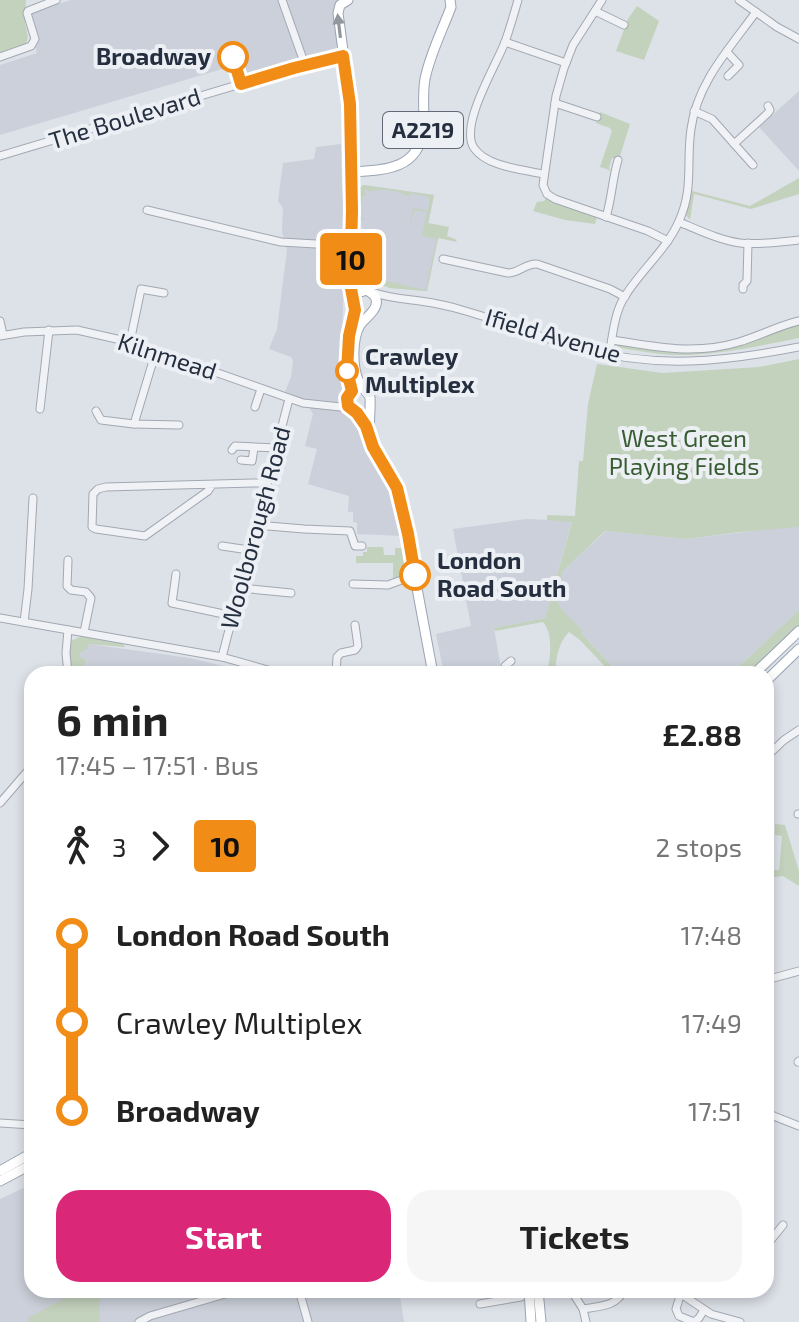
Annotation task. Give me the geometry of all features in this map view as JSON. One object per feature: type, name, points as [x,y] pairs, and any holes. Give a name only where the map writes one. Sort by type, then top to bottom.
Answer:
[{"type":"main road","name":"A2219","points":[[348,0],[340,5],[338,13],[350,104],[350,291],[355,310],[349,336],[347,371],[351,403],[370,433]]},
{"type":"main road","name":"A2219","points":[[351,172],[390,169],[401,165],[421,141],[426,74],[451,7],[450,0]]},
{"type":"main road","name":"A2219","points":[[350,266],[357,280],[377,301],[358,331],[356,372],[369,394],[373,447],[397,488],[432,666]]},
{"type":"main road","points":[[353,298],[357,293],[369,291]]},
{"type":"main road","points":[[355,310],[363,314],[372,312]]},
{"type":"main road","points":[[364,390],[357,389],[351,403],[367,410],[371,404]]},
{"type":"main road","points":[[762,666],[799,631]]},
{"type":"main road","points":[[774,673],[799,649]]},
{"type":"main road","points":[[0,1171],[24,1158]]},
{"type":"main road","points":[[0,1181],[24,1168]]},
{"type":"main road","points":[[527,1298],[531,1322]]},
{"type":"main road","points":[[539,1298],[541,1322]]},
{"type":"street","points":[[0,57],[31,46],[35,39],[28,11],[56,0]]},
{"type":"street","points":[[282,0],[305,65]]},
{"type":"street","points":[[518,0],[505,42],[475,109],[470,133],[472,144],[480,154],[492,161],[543,174]]},
{"type":"street","points":[[602,0],[578,36],[566,63],[555,103],[543,185],[550,197],[668,241]]},
{"type":"street","points":[[739,0],[799,39]]},
{"type":"street","points":[[595,11],[624,25]]},
{"type":"street","points":[[609,355],[625,297],[679,222],[689,189],[690,133],[694,111],[706,82],[756,12]]},
{"type":"street","points":[[505,42],[566,63]]},
{"type":"street","points":[[727,52],[739,65],[728,76]]},
{"type":"street","name":"The Boulevard","points":[[0,156],[343,56]]},
{"type":"street","points":[[555,103],[597,117]]},
{"type":"street","points":[[734,144],[769,112],[768,106]]},
{"type":"street","points":[[694,111],[712,119],[753,165]]},
{"type":"street","points":[[606,217],[618,160]]},
{"type":"street","points":[[147,210],[281,242],[351,246]]},
{"type":"street","points":[[679,222],[722,239],[748,243],[799,240]]},
{"type":"street","points":[[743,289],[747,281],[748,243]]},
{"type":"street","points":[[443,259],[508,273],[537,264],[625,297]]},
{"type":"street","points":[[130,342],[141,289],[164,293]]},
{"type":"street","name":"Ifield Avenue","points":[[369,291],[459,309],[609,355],[692,362],[799,347]]},
{"type":"street","points":[[372,312],[402,299]]},
{"type":"street","points":[[0,321],[2,336]]},
{"type":"street","points":[[612,340],[667,348],[702,349],[739,342],[799,321]]},
{"type":"street","points":[[40,409],[49,330]]},
{"type":"street","name":"Kilnmead","points":[[2,336],[77,330],[130,342],[289,399],[315,405],[351,403]]},
{"type":"street","points":[[134,424],[156,351]]},
{"type":"street","points":[[255,407],[261,389]]},
{"type":"street","name":"Woolborough Road","points":[[222,657],[289,399]]},
{"type":"street","points":[[96,411],[101,420],[179,425]]},
{"type":"street","points":[[232,450],[235,446],[277,448]]},
{"type":"street","points":[[241,460],[252,461],[254,448]]},
{"type":"street","points":[[212,485],[145,536],[92,527],[93,494],[98,489],[267,483]]},
{"type":"street","points":[[24,622],[33,498]]},
{"type":"street","points":[[256,525],[350,531],[355,546],[362,546]]},
{"type":"street","points":[[222,546],[249,550]]},
{"type":"street","points":[[68,560],[67,586],[71,590],[86,592],[91,598],[84,632]]},
{"type":"street","points":[[176,574],[172,603],[233,616]]},
{"type":"street","points":[[353,584],[388,585],[415,575]]},
{"type":"street","points":[[240,588],[291,593]]},
{"type":"street","points":[[0,618],[222,657],[246,666]]},
{"type":"street","points":[[336,666],[337,657],[341,653],[355,650],[358,646],[355,625]]},
{"type":"street","points":[[67,666],[68,630]]},
{"type":"street","points":[[505,666],[511,661]]},
{"type":"street","points":[[774,749],[799,730]]},
{"type":"street","points":[[0,803],[24,775]]},
{"type":"street","points":[[774,978],[799,971]]},
{"type":"street","points":[[774,1116],[799,1126]]},
{"type":"street","points":[[0,1123],[24,1124]]},
{"type":"street","points":[[774,1235],[779,1228]]},
{"type":"street","points":[[139,1322],[212,1298]]},
{"type":"street","points":[[301,1298],[308,1322]]},
{"type":"street","points":[[480,1304],[502,1298]]},
{"type":"street","points":[[576,1298],[586,1322]]},
{"type":"street","points":[[583,1309],[613,1304],[620,1298]]},
{"type":"street","points":[[704,1310],[740,1322]]},
{"type":"shaded area","points":[[71,0],[347,0],[340,5],[340,44],[329,54],[245,77],[239,64],[0,135],[0,65],[37,53],[27,13]]},
{"type":"shaded area","points":[[799,91],[799,171],[759,127]]},
{"type":"shaded area","points":[[341,144],[346,217],[343,385],[338,407],[353,420],[393,488],[402,536],[357,534],[353,512],[348,512],[349,496],[308,484],[317,449],[305,446],[313,414],[307,404],[283,397],[293,361],[291,357],[269,349],[277,329],[287,250],[282,232],[283,208],[278,201],[283,163],[314,159],[316,147]]},
{"type":"shaded area","points":[[363,185],[434,195],[426,235],[438,238],[427,291],[390,288],[365,275],[359,218],[359,189]]},
{"type":"shaded area","points":[[526,519],[572,521],[545,618],[494,628],[501,666],[442,666],[436,634],[471,626],[453,529]]},
{"type":"shaded area","points":[[799,527],[799,610],[740,666],[612,666],[558,608],[554,597],[562,572],[606,531],[687,539]]},
{"type":"shaded area","points":[[81,643],[190,658],[223,666],[77,666]]},
{"type":"shaded area","points":[[24,1188],[24,1298],[400,1298],[404,1322],[0,1322],[0,1199]]},
{"type":"green space","points":[[0,0],[26,0],[28,37],[24,47],[0,53]]},
{"type":"green space","points":[[637,6],[659,21],[644,60],[616,51],[628,19]]},
{"type":"green space","points":[[600,112],[630,124],[619,159],[612,158],[609,168],[612,171],[600,167],[612,131],[596,123]]},
{"type":"green space","points":[[799,178],[799,194],[751,209],[694,194],[690,220],[686,215],[692,191],[750,206]]},
{"type":"green space","points":[[363,185],[434,195],[428,223],[449,227],[447,236],[457,242],[438,238],[427,291],[390,288],[374,282],[375,279],[426,290],[436,239],[422,236],[427,212],[414,210],[409,228],[413,208],[428,211],[430,197],[410,193],[409,197],[390,190],[370,192],[367,189],[360,211],[361,218],[365,219],[362,220],[359,218],[359,189]]},
{"type":"green space","points":[[547,196],[597,216],[595,224],[533,211],[537,202],[544,201]]},
{"type":"green space","points":[[799,324],[799,338],[721,352],[673,355],[615,347],[617,342],[673,352],[739,346]]},
{"type":"green space","name":"West Green Playing Fields","points":[[799,359],[799,527],[687,539],[605,531],[562,572],[557,601],[612,666],[604,666],[569,632],[558,651],[556,666],[548,666],[550,640],[543,622],[495,631],[494,628],[545,618],[572,522],[547,520],[547,515],[575,516],[579,461],[583,461],[588,404],[597,364],[663,373],[759,367]]},
{"type":"green space","points":[[367,547],[383,547],[384,555],[395,555],[395,548],[402,548],[405,562],[403,574],[393,580],[393,563],[356,563],[356,556],[363,556]]},
{"type":"green space","points":[[799,610],[799,630],[761,666],[740,666]]},
{"type":"green space","points":[[82,636],[122,643],[125,647],[87,644],[88,648],[80,653],[85,664],[70,666],[71,641]]},
{"type":"green space","points":[[775,824],[785,825],[799,871],[799,886],[783,876],[774,877],[774,870],[779,870],[782,836],[775,835]]},
{"type":"green space","points":[[65,1298],[99,1298],[100,1322],[29,1322],[28,1318]]},
{"type":"bus line","name":"10","points":[[233,57],[241,84],[343,56],[350,104],[350,291],[355,310],[349,336],[347,371],[352,391],[347,403],[366,426],[373,447],[397,488],[415,575]]},
{"type":"place","name":"Broadway","points":[[233,57]]},
{"type":"place","name":"Crawley Multiplex","points":[[347,371]]},
{"type":"place","name":"London Road South","points":[[415,575]]}]
